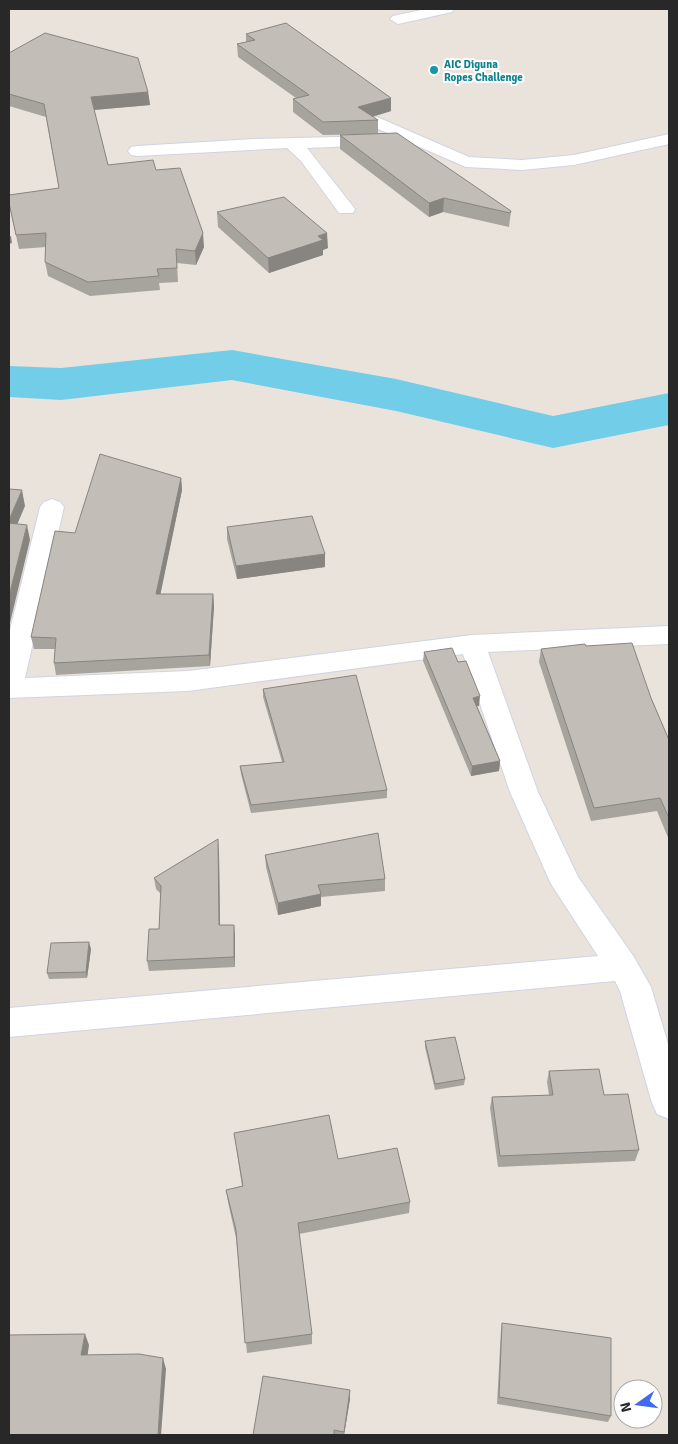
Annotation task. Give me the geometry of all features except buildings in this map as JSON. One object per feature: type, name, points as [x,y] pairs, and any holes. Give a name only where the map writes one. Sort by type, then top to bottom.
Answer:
[{"type":"street","points":[[398,19],[447,9]]},
{"type":"street","points":[[377,122],[466,162],[522,165],[574,160],[669,139]]},
{"type":"street","points":[[138,152],[291,143],[419,140]]},
{"type":"street","points":[[291,143],[307,157],[346,209]]},
{"type":"street","points":[[52,507],[9,688],[188,681],[472,644],[669,635]]},
{"type":"street","points":[[472,644],[524,792],[566,884],[635,987],[669,1103]]},
{"type":"street","points":[[9,1023],[623,967]]},
{"type":"waterway","points":[[9,382],[61,384],[232,365],[396,395],[553,432],[669,409]]},
{"type":"place","name":"AIC Diguna Ropes Challenge","points":[[434,70]]}]
